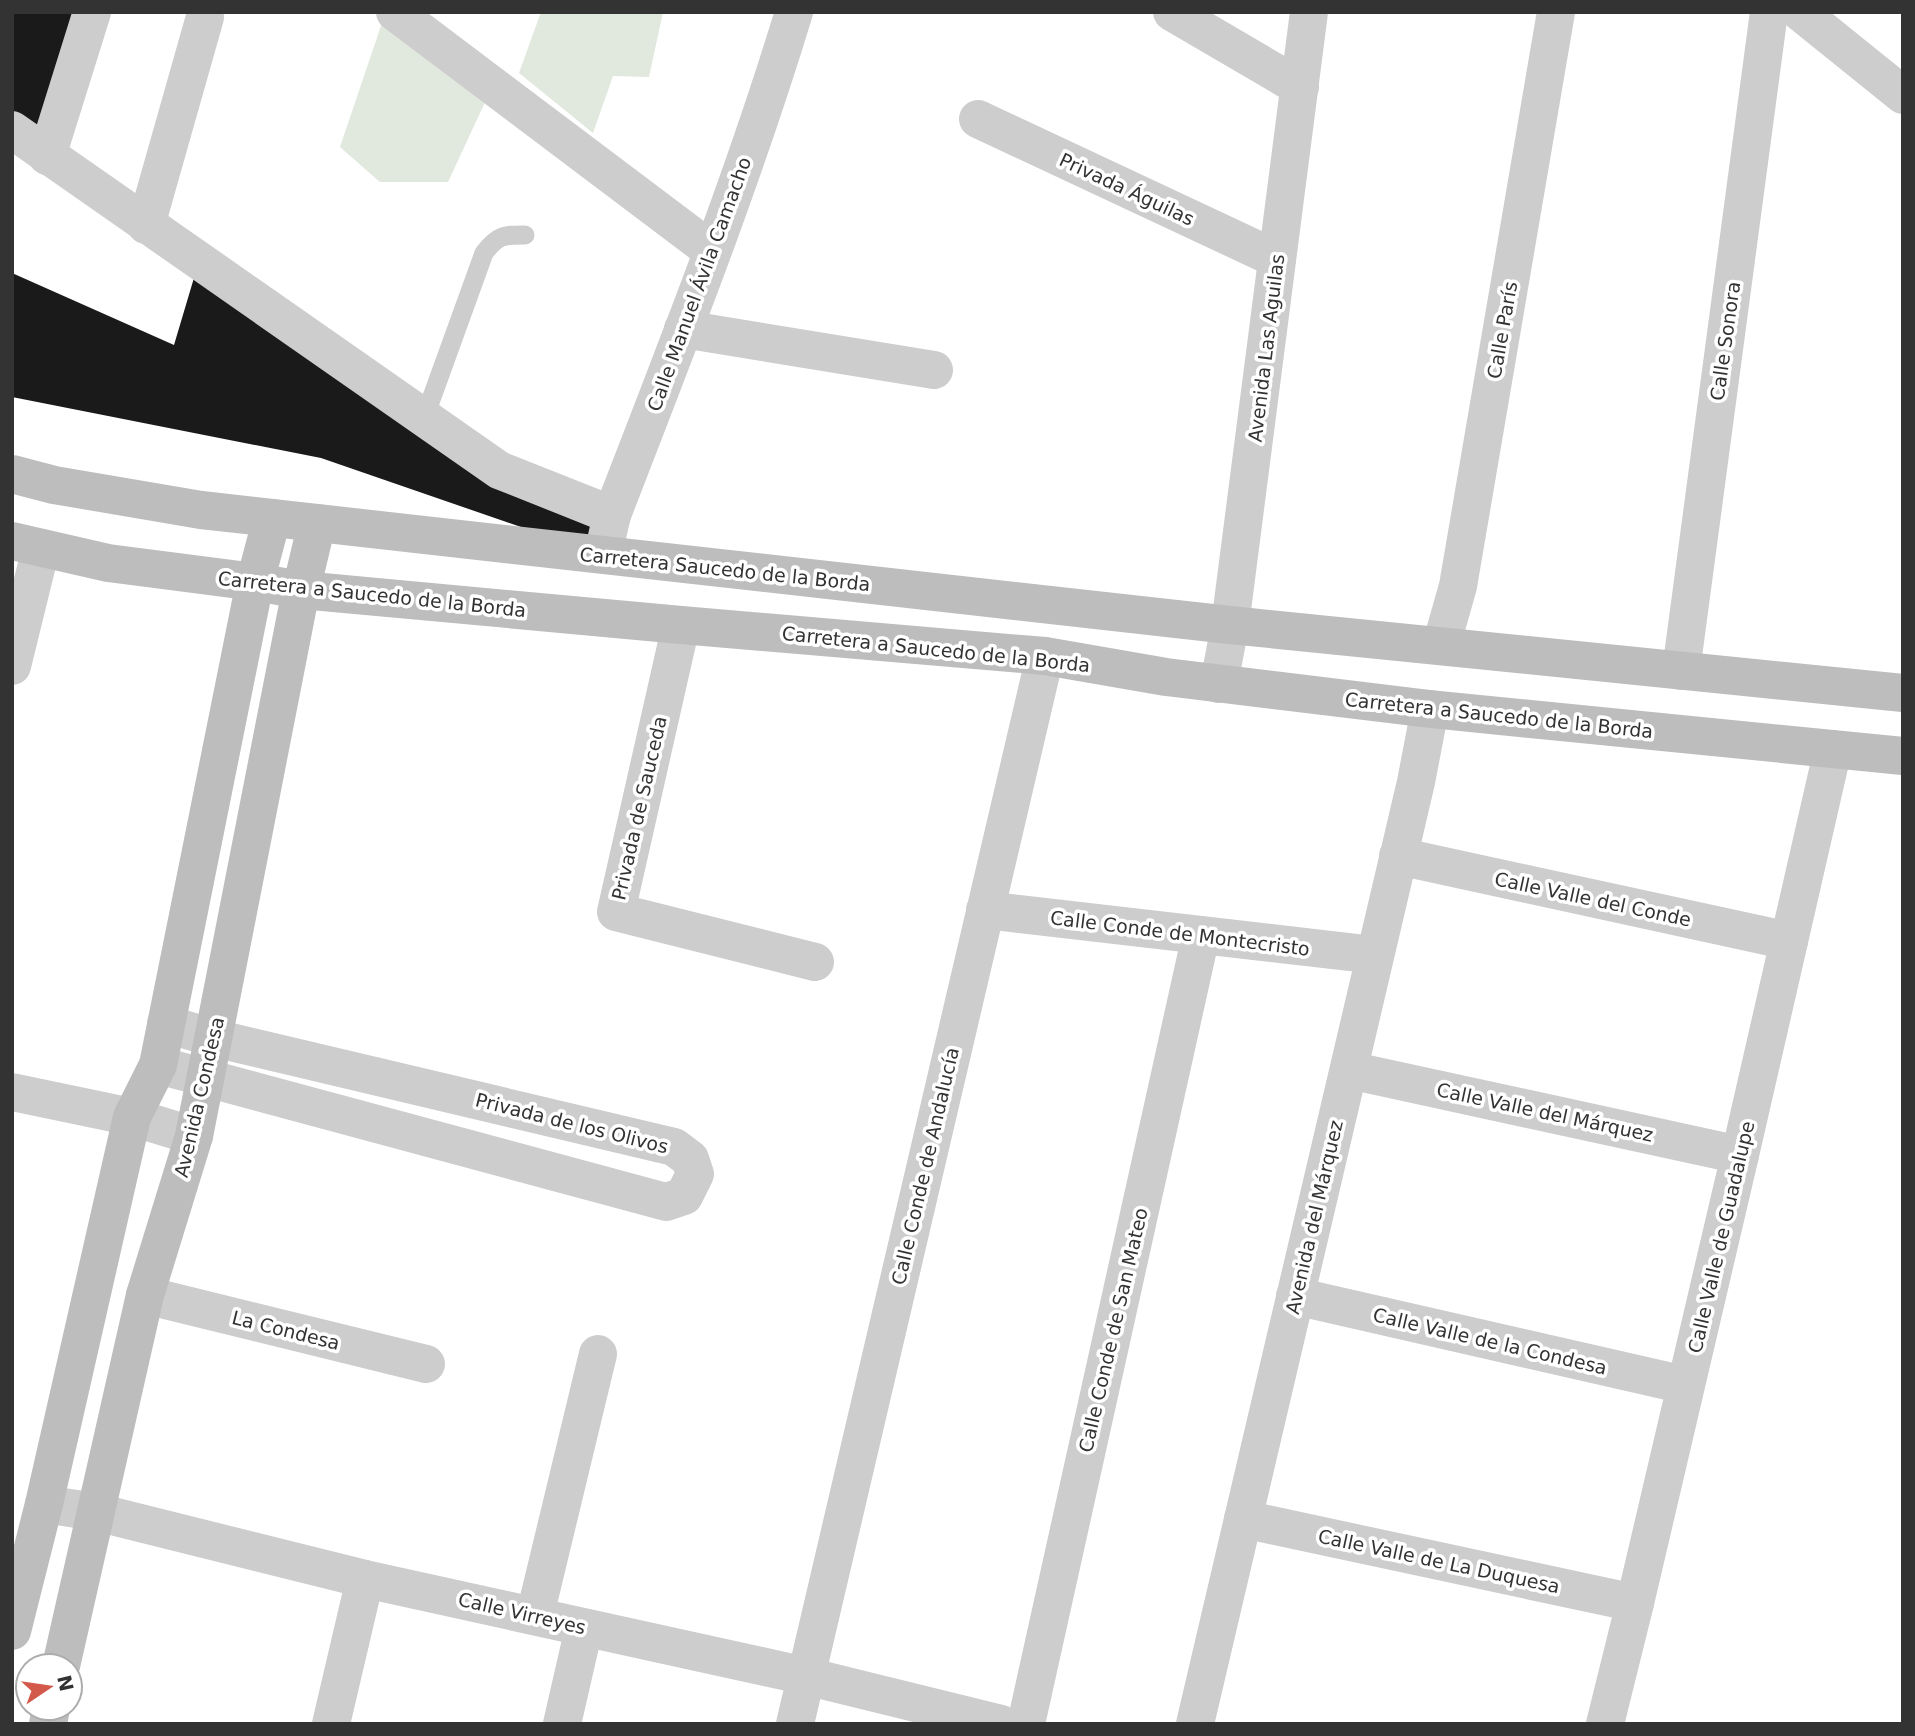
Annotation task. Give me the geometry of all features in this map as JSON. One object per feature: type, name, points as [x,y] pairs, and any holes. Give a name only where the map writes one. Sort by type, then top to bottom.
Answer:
[{"type":"street","points":[[47,156],[92,12]]},
{"type":"street","points":[[395,12],[712,251]]},
{"type":"street","name":"Calle Manuel Ávila Camacho","points":[[602,555],[612,515],[771,90],[794,12]]},
{"type":"street","points":[[1172,12],[1300,87]]},
{"type":"street","name":"Avenida Las Aguilas","points":[[1219,684],[1230,625],[1310,12]]},
{"type":"street","name":"Calle París","points":[[1441,646],[1458,586],[1556,12]]},
{"type":"street","name":"Calle Sonora","points":[[1681,671],[1769,12]]},
{"type":"street","points":[[1800,12],[1903,95]]},
{"type":"street","points":[[146,225],[205,17]]},
{"type":"street","name":"Privada Águilas","points":[[978,119],[1277,259]]},
{"type":"street","points":[[12,130],[499,470],[612,515]]},
{"type":"street","points":[[683,329],[934,370]]},
{"type":"street","name":"Carretera Saucedo de la Borda","points":[[12,474],[54,485],[201,510],[1230,625],[1441,646]]},
{"type":"street","points":[[12,1631],[44,1504],[132,1117],[158,1065],[256,582],[272,518]]},
{"type":"street","name":"Avenida Condesa","points":[[64,1652],[145,1295],[194,1136],[301,590],[317,523]]},
{"type":"street","points":[[12,666],[27,545]]},
{"type":"street","name":"Carretera a Saucedo de la Borda","points":[[27,545],[108,563],[301,590],[1045,656],[1166,677],[1430,709],[1903,756]]},
{"type":"street","name":"Privada de Sauceda","points":[[681,625],[616,912],[815,962]]},
{"type":"street","points":[[1441,646],[1902,690]]},
{"type":"street","name":"Calle Conde de Andalucía","points":[[795,1724],[1045,656]]},
{"type":"street","name":"Avenida del Márquez","points":[[1195,1724],[1416,782],[1430,709]]},
{"type":"street","name":"Calle Valle de Guadalupe","points":[[1605,1724],[1833,749]]},
{"type":"street","name":"Calle Valle del Conde","points":[[1398,856],[1789,941]]},
{"type":"street","name":"Calle Conde de Montecristo","points":[[985,910],[1375,955]]},
{"type":"street","name":"Calle Conde de San Mateo","points":[[1026,1724],[1201,935]]},
{"type":"street","name":"Privada de los Olivos","points":[[158,1065],[666,1202],[684,1196],[695,1174],[690,1159],[674,1147],[214,1038],[166,1024]]},
{"type":"street","points":[[292,1101],[301,1059]]},
{"type":"street","name":"Calle Valle del Márquez","points":[[1349,1070],[1740,1155]]},
{"type":"street","points":[[12,1092],[132,1117],[194,1136]]},
{"type":"street","points":[[488,1154],[502,1106]]},
{"type":"street","name":"La Condesa","points":[[145,1295],[426,1364]]},
{"type":"street","name":"Calle Valle de la Condesa","points":[[1295,1296],[1685,1385]]},
{"type":"street","points":[[535,1615],[598,1354]]},
{"type":"street","name":"Calle Virreyes","points":[[44,1504],[96,1512],[365,1578],[806,1676],[1000,1724]]},
{"type":"street","name":"Calle Valle de La Duquesa","points":[[1243,1519],[1635,1603]]},
{"type":"street","points":[[331,1724],[365,1578]]},
{"type":"street","points":[[562,1724],[583,1628]]},
{"type":"lane","points":[[424,419],[484,253],[502,235],[525,235]]},
{"type":"shaded area","points":[[541,12],[663,12],[649,77],[613,76],[593,133],[519,73]]},
{"type":"shaded area","points":[[384,17],[486,100],[448,182],[380,182],[340,147]]},
{"type":"building","points":[[12,12],[83,12],[34,146],[12,130]]},
{"type":"building","points":[[199,261],[424,419],[612,515],[602,555],[321,458],[12,397],[12,273],[174,345]]}]
